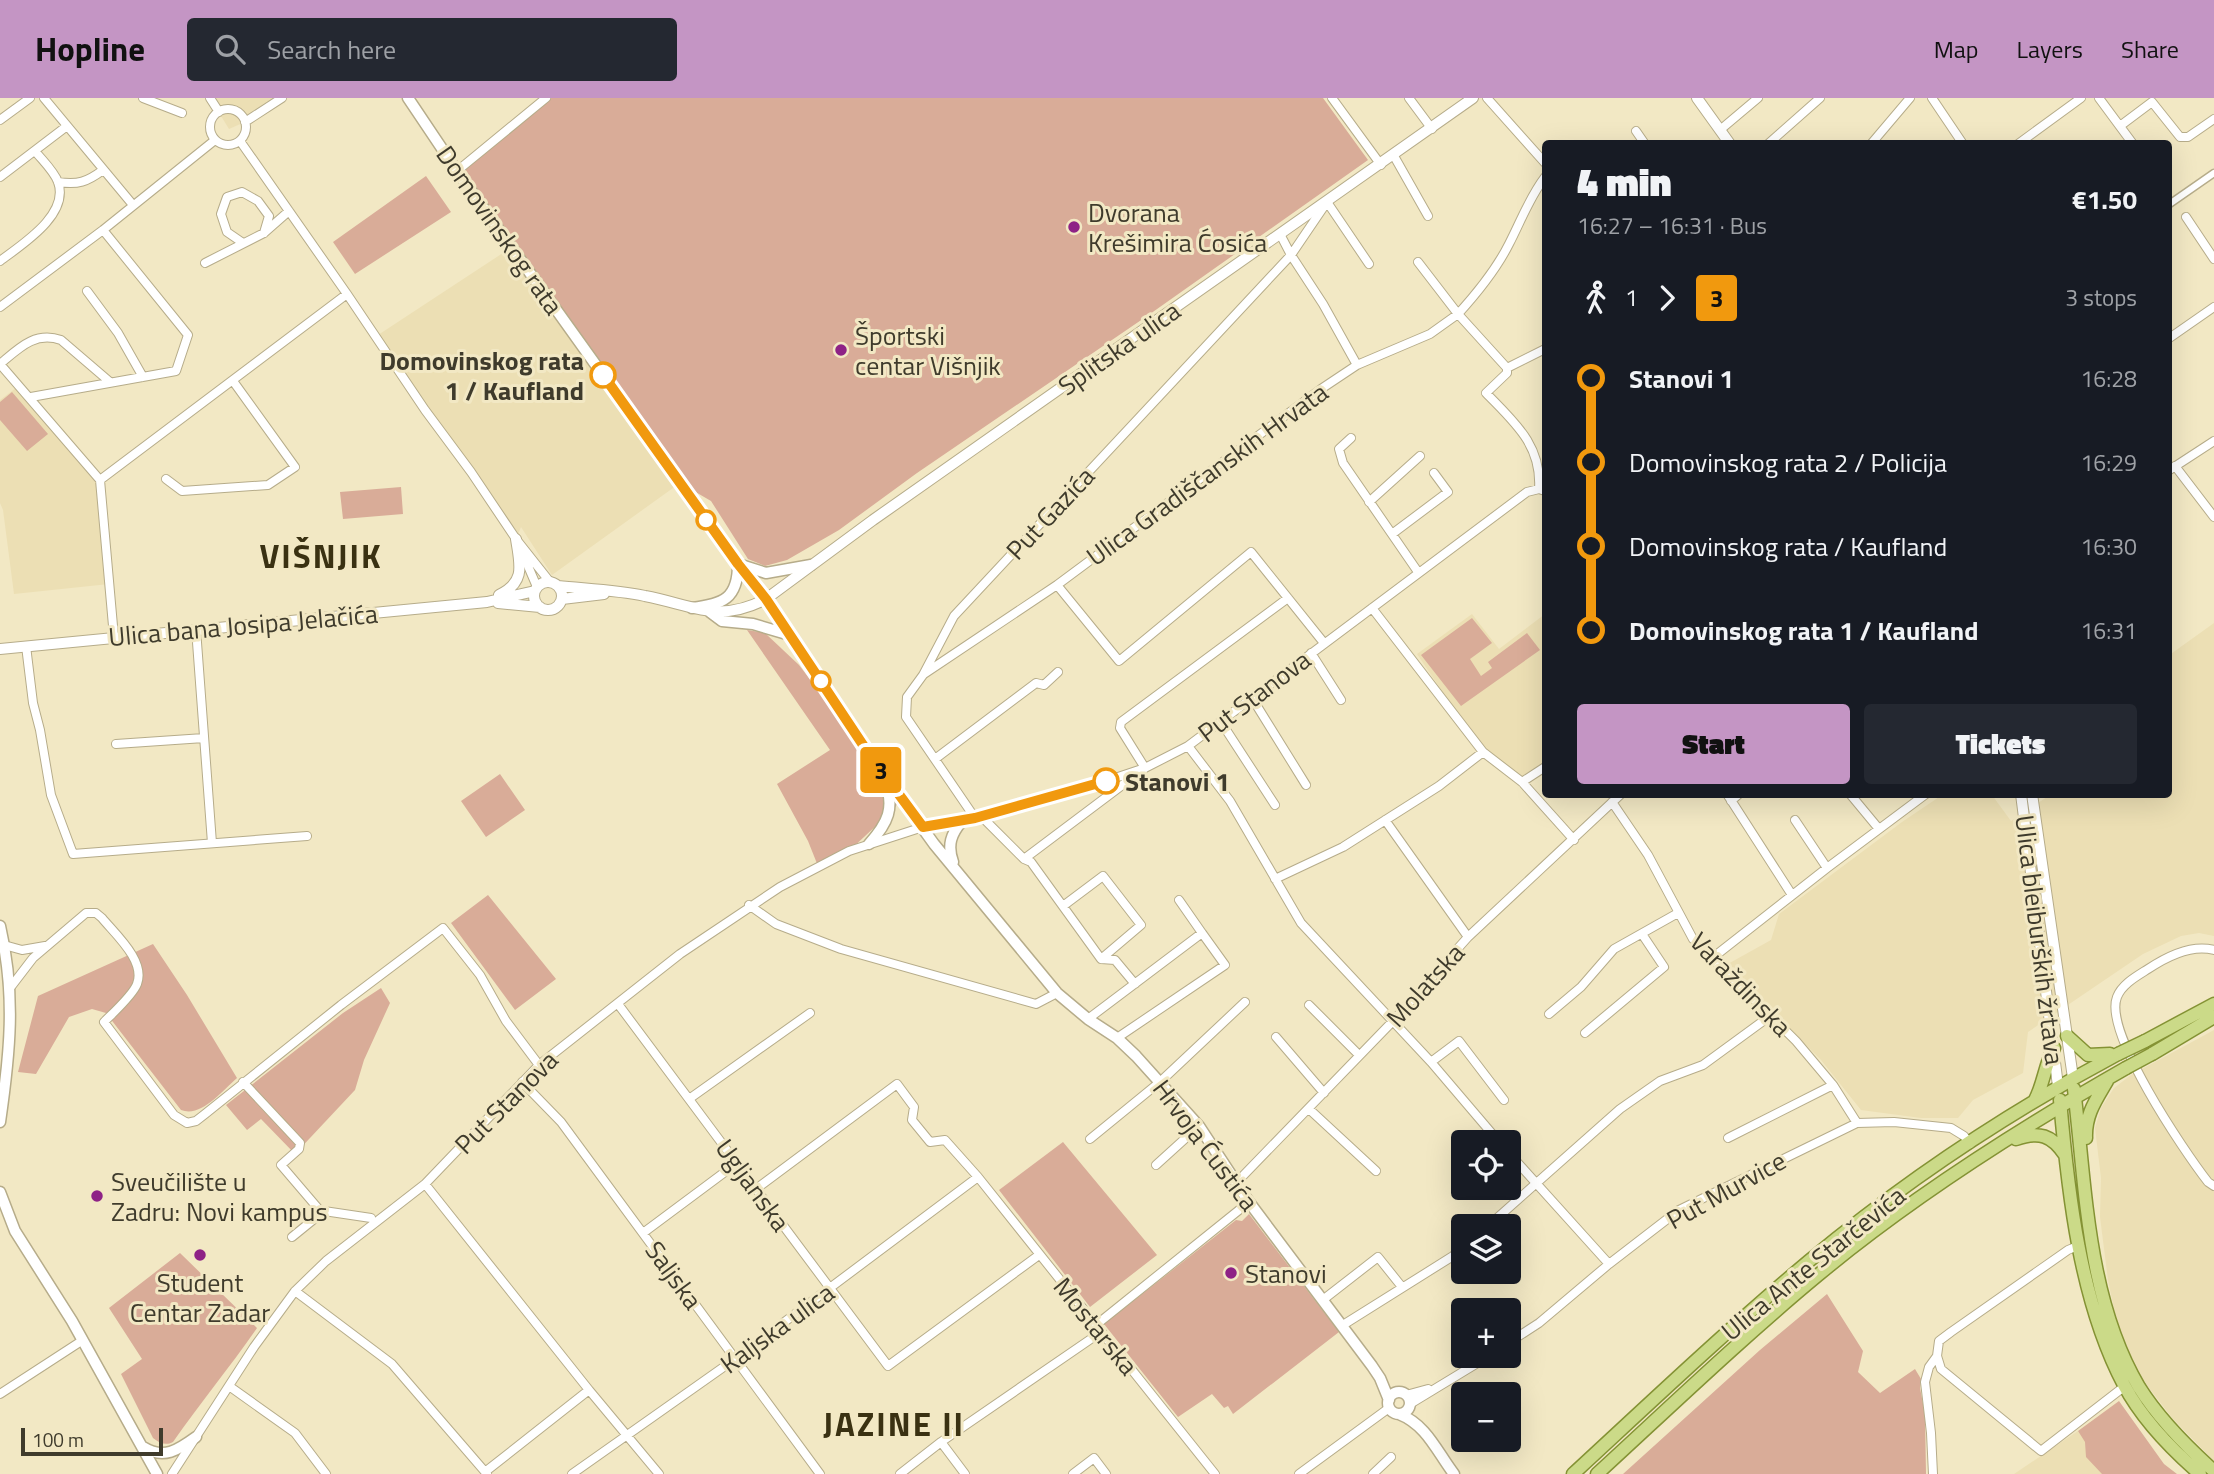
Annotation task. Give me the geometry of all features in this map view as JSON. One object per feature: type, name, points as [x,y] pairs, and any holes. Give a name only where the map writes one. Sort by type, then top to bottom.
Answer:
[{"type":"main road","name":"Domovinskog rata","points":[[408,98],[457,171],[738,564],[766,599],[878,765]]},
{"type":"main road","points":[[692,608],[714,605],[730,596],[738,578],[738,564],[766,573],[811,565]]},
{"type":"main road","points":[[710,612],[722,621],[753,624],[790,635]]},
{"type":"main road","points":[[878,765],[957,872],[1056,993]]},
{"type":"main road","points":[[869,844],[886,820],[891,800],[878,765]]},
{"type":"main road","points":[[957,872],[949,852],[954,831],[962,821]]},
{"type":"main road","points":[[0,926],[12,1016],[0,1122]]},
{"type":"main road","name":"Hrvoja Ćustića","points":[[1056,993],[1117,1038],[1161,1081],[1199,1126],[1249,1202],[1380,1378],[1392,1407],[1425,1432]]},
{"type":"main road","name":"Ulica Ante Starčevića","points":[[1573,1474],[1728,1332],[1811,1260],[1897,1192],[2059,1086],[2214,1004]]},
{"type":"main road","name":"Ulica Ante Starčevića","points":[[1597,1474],[1727,1354],[1819,1274],[1956,1172],[2060,1105],[2214,1017]]},
{"type":"main road","points":[[2067,1036],[2088,1055],[2118,1054]]},
{"type":"main road","points":[[2034,1101],[2042,1084],[2046,1062],[2054,1048]]},
{"type":"main road","points":[[2083,1162],[2087,1150],[2088,1116],[2110,1077]]},
{"type":"main road","points":[[2073,1078],[2095,1261],[2105,1308],[2139,1386],[2185,1444],[2214,1471]]},
{"type":"main road","points":[[2059,1086],[2066,1157],[2080,1245],[2095,1311],[2125,1386],[2148,1421],[2177,1454],[2200,1474]]},
{"type":"main road","points":[[2006,1140],[2034,1134],[2046,1136],[2058,1144],[2066,1157]]},
{"type":"main road","points":[[0,1192],[15,1231],[83,1340],[157,1474]]},
{"type":"main road","name":"Hrvoja Ćustića","points":[[1380,1378],[1406,1397],[1425,1432],[1452,1472]]},
{"type":"main road","points":[[1393,1394],[1406,1397],[1408,1410],[1392,1407],[1393,1394]]},
{"type":"main road","points":[[143,1447],[157,1454],[171,1453],[196,1437]]},
{"type":"street","points":[[0,120],[30,98]]},
{"type":"street","points":[[44,98],[133,205]]},
{"type":"street","points":[[143,98],[182,113]]},
{"type":"street","points":[[210,98],[219,112]]},
{"type":"street","points":[[245,122],[282,98]]},
{"type":"street","points":[[457,171],[546,98]]},
{"type":"street","points":[[1332,98],[1381,164]]},
{"type":"street","points":[[1409,98],[1432,129]]},
{"type":"street","name":"Splitska ulica","points":[[766,599],[1474,98]]},
{"type":"street","points":[[1487,98],[1542,160]]},
{"type":"street","points":[[1698,98],[1727,140]]},
{"type":"street","points":[[1720,130],[1758,98]]},
{"type":"street","points":[[1773,140],[1820,98]]},
{"type":"street","points":[[1874,140],[1910,98]]},
{"type":"street","points":[[1932,98],[1960,140]]},
{"type":"street","points":[[2023,140],[2081,98]]},
{"type":"street","points":[[2099,98],[2130,140]]},
{"type":"street","points":[[2120,127],[2152,102],[2180,137],[2188,137],[2214,119]]},
{"type":"street","points":[[234,111],[245,122],[245,132],[240,141],[225,145],[215,140],[210,125],[219,112],[234,111]]},
{"type":"street","points":[[0,177],[68,127]]},
{"type":"street","points":[[1636,131],[1642,140]]},
{"type":"street","points":[[0,307],[103,230],[215,140]]},
{"type":"street","points":[[240,141],[396,369],[516,539],[554,584],[562,599]]},
{"type":"street","points":[[0,261],[45,226],[59,197],[58,182],[35,151]]},
{"type":"street","points":[[1394,156],[1428,216]]},
{"type":"street","points":[[58,182],[74,184],[87,181],[103,170]]},
{"type":"street","points":[[2172,202],[2214,173]]},
{"type":"street","name":"Ulica Gradiščanskih Hrvata","points":[[923,675],[1057,585],[1321,389],[1357,365],[1430,334],[1458,314],[1488,280],[1509,245],[1532,193],[1542,181]]},
{"type":"street","points":[[243,243],[227,232],[220,214],[227,197],[242,192],[258,201],[269,216],[264,233]]},
{"type":"street","points":[[1327,202],[1369,264]]},
{"type":"street","name":"Put Gazića","points":[[1101,959],[1031,862],[1024,859],[978,817],[935,759],[906,717],[907,697],[923,675],[954,616],[1291,255],[1327,202]]},
{"type":"street","points":[[205,263],[264,233],[289,211]]},
{"type":"street","points":[[2186,217],[2214,259]]},
{"type":"street","points":[[31,397],[176,370],[188,335],[103,230]]},
{"type":"street","points":[[1280,234],[1323,303],[1357,365]]},
{"type":"street","points":[[1418,262],[1458,314],[1507,368],[1507,373],[1486,393],[1533,446],[1542,490]]},
{"type":"street","points":[[86,291],[118,333],[144,377]]},
{"type":"street","points":[[100,480],[347,294]]},
{"type":"street","points":[[2172,336],[2214,307]]},
{"type":"street","points":[[110,382],[61,340],[51,336],[37,337],[24,344],[0,364],[100,480],[114,637]]},
{"type":"street","points":[[1507,368],[1542,350]]},
{"type":"street","points":[[166,479],[182,491],[268,485],[295,467],[233,381]]},
{"type":"street","points":[[1351,438],[1339,449],[1343,463],[1418,572]]},
{"type":"street","points":[[2214,441],[2172,469],[2214,517]]},
{"type":"street","points":[[1369,502],[1420,456]]},
{"type":"street","points":[[1392,534],[1448,492],[1434,473]]},
{"type":"street","name":"Put Stanova","points":[[172,1474],[254,1347],[295,1291],[326,1261],[425,1184],[539,1065],[680,954],[749,905],[806,872],[869,844],[923,827],[978,817],[1145,768],[1188,746],[1527,492],[1542,490]]},
{"type":"street","points":[[516,539],[536,589],[535,600],[540,607],[553,609],[562,599],[621,593]]},
{"type":"street","points":[[487,602],[510,590],[518,579],[520,566],[516,539]]},
{"type":"street","points":[[1057,585],[1119,661],[1251,552],[1324,643]]},
{"type":"street","points":[[536,589],[554,584],[661,599],[710,612],[736,612],[766,599]]},
{"type":"street","name":"Ulica bana Josipa Jelačića","points":[[0,649],[487,602],[536,589]]},
{"type":"street","points":[[1024,859],[1145,768],[1120,728],[1121,722],[1288,598]]},
{"type":"street","name":"Ulica bana Josipa Jelačića","points":[[487,602],[540,607]]},
{"type":"street","points":[[1372,608],[1483,752],[1522,782],[1574,840]]},
{"type":"street","points":[[196,629],[212,843]]},
{"type":"street","points":[[26,646],[33,703],[51,795],[73,855],[307,836]]},
{"type":"street","points":[[1311,653],[1341,700]]},
{"type":"street","points":[[935,759],[1036,683],[1044,685],[1058,672]]},
{"type":"street","points":[[1252,698],[1306,785]]},
{"type":"street","points":[[1221,722],[1275,804]]},
{"type":"street","points":[[116,744],[204,738]]},
{"type":"street","points":[[1188,746],[1230,801],[1300,923],[1432,1062],[1489,1130]]},
{"type":"street","points":[[1275,879],[1343,847],[1439,786],[1483,752]]},
{"type":"street","points":[[1522,782],[1542,769]]},
{"type":"street","name":"Molatska","points":[[1237,1184],[1393,1021],[1468,937],[1616,798]]},
{"type":"street","points":[[1729,798],[1792,895]]},
{"type":"street","points":[[1853,798],[1879,829]]},
{"type":"street","points":[[1711,959],[1921,798]]},
{"type":"street","name":"Ulica bleiburških žrtava","points":[[2022,798],[2059,1086]]},
{"type":"street","name":"Ulica bleiburških žrtava","points":[[2033,798],[2073,1078]]},
{"type":"street","name":"Varaždinska","points":[[1612,802],[1648,855],[1693,939],[1796,1041],[1833,1085],[1857,1123]]},
{"type":"street","points":[[1385,820],[1468,937]]},
{"type":"street","points":[[1795,820],[1827,868]]},
{"type":"street","points":[[1063,906],[1103,876],[1141,925],[1101,959]]},
{"type":"street","points":[[1117,1038],[1225,965],[1179,900]]},
{"type":"street","points":[[749,905],[776,924],[841,949],[1036,1004],[1056,993]]},
{"type":"street","points":[[10,988],[33,958],[86,913],[96,913],[136,961],[138,974],[137,985],[104,1022],[180,1120],[187,1123],[196,1121],[443,928],[480,975],[506,1021],[539,1065]]},
{"type":"street","points":[[1549,1013],[1581,987],[1614,949],[1678,913]]},
{"type":"street","points":[[1088,1019],[1202,933]]},
{"type":"street","points":[[1585,1033],[1664,968],[1642,934]]},
{"type":"street","points":[[4,945],[22,950],[48,946]]},
{"type":"street","points":[[2214,950],[2207,948],[2187,951],[2160,961],[2123,987],[2117,996],[2115,1007],[2119,1032],[2171,1129],[2189,1157],[2214,1186]]},
{"type":"street","points":[[1101,959],[1115,960],[1135,984]]},
{"type":"street","points":[[1090,1139],[1161,1081],[1245,1002]]},
{"type":"street","name":"Ugljanska","points":[[618,1004],[888,1366],[1039,1255]]},
{"type":"street","points":[[1309,1005],[1360,1055]]},
{"type":"street","points":[[689,1099],[810,1013]]},
{"type":"street","points":[[1502,1214],[1620,1109],[1660,1081],[1703,1065],[1770,1016]]},
{"type":"street","points":[[1276,1037],[1324,1093]]},
{"type":"street","points":[[1432,1062],[1459,1041],[1504,1100]]},
{"type":"street","points":[[243,1082],[300,1143],[299,1149],[281,1165],[322,1213]]},
{"type":"street","name":"Saljska","points":[[522,1082],[561,1122],[820,1474]]},
{"type":"street","name":"Mostarska","points":[[756,1189],[897,1084],[914,1107],[912,1120],[930,1142],[945,1140],[978,1177],[1214,1474]]},
{"type":"street","points":[[1728,1138],[1833,1085]]},
{"type":"street","points":[[1309,1109],[1376,1171]]},
{"type":"street","name":"Put Murvice","points":[[1521,1335],[1679,1210],[1857,1123],[1894,1122],[1951,1128],[1964,1136],[1969,1144]]},
{"type":"street","points":[[1156,1165],[1199,1126]]},
{"type":"street","points":[[643,1233],[737,1163]]},
{"type":"street","points":[[1521,1167],[1609,1264]]},
{"type":"street","name":"Kaljska ulica","points":[[572,1474],[735,1359],[978,1177]]},
{"type":"street","points":[[425,1184],[659,1474]]},
{"type":"street","points":[[900,1474],[1098,1328],[1249,1202]]},
{"type":"street","points":[[292,1237],[324,1211],[370,1218]]},
{"type":"street","points":[[2080,1245],[2068,1250],[1939,1341],[1937,1356],[1941,1369],[2042,1451],[2125,1386]]},
{"type":"street","points":[[1324,1300],[1378,1257],[1402,1287]]},
{"type":"street","points":[[1343,1325],[1451,1257]]},
{"type":"street","points":[[295,1291],[391,1364],[486,1473],[589,1390]]},
{"type":"street","points":[[0,1394],[83,1340]]},
{"type":"street","points":[[1933,1474],[1925,1382],[1929,1367],[1937,1356]]},
{"type":"street","points":[[1406,1397],[1435,1388],[1469,1368]]},
{"type":"street","points":[[229,1387],[295,1433],[326,1474]]},
{"type":"street","points":[[1299,1474],[1392,1407]]},
{"type":"street","points":[[941,1442],[965,1474]]},
{"type":"street","points":[[1373,1474],[1391,1457]]},
{"type":"street","points":[[1073,1474],[1094,1458],[1106,1474]]},
{"type":"shaded area","points":[[210,98],[282,98],[229,129]]},
{"type":"shaded area","name":"Športski centar Višnjik","points":[[546,98],[1323,98],[1368,160],[839,530],[787,560],[765,566],[748,559],[711,501],[680,483],[457,171]]},
{"type":"shaded area","points":[[426,176],[451,212],[355,274],[333,242]]},
{"type":"shaded area","points":[[512,247],[680,483],[552,575],[521,527],[516,539],[375,337]]},
{"type":"shaded area","points":[[16,388],[100,480],[109,584],[14,594],[0,503],[0,400]]},
{"type":"shaded area","points":[[12,392],[48,434],[27,451],[0,420],[0,402]]},
{"type":"shaded area","points":[[401,487],[403,514],[343,519],[340,492]]},
{"type":"shaded area","points":[[1472,614],[1499,649],[1542,616],[1542,769],[1522,782],[1483,752],[1417,654]]},
{"type":"shaded area","points":[[1472,618],[1492,643],[1470,659],[1481,676],[1492,668],[1488,662],[1527,633],[1540,650],[1461,706],[1421,655]]},
{"type":"shaded area","points":[[2214,623],[2214,936],[2199,933],[2181,936],[2143,954],[2028,1032],[2023,1073],[1973,1100],[1958,1118],[1921,1118],[1861,1110],[1821,1060],[1726,965],[1771,940],[1779,914],[1938,798],[1994,798],[2011,821],[2046,798],[2172,798],[2172,653]]},
{"type":"shaded area","points":[[747,630],[765,633],[799,665],[901,798],[894,809],[849,851],[818,866],[808,841],[777,784],[830,750]]},
{"type":"shaded area","points":[[500,774],[525,810],[486,837],[461,801]]},
{"type":"shaded area","points":[[488,895],[556,979],[515,1010],[451,923]]},
{"type":"shaded area","points":[[153,944],[237,1078],[204,1107],[181,1110],[106,1013],[92,1009],[69,1017],[36,1074],[18,1072],[38,996]]},
{"type":"shaded area","points":[[381,988],[390,1003],[364,1060],[355,1090],[295,1154],[261,1119],[247,1130],[226,1105],[343,1013]]},
{"type":"shaded area","points":[[2214,1030],[2214,1461],[2173,1419],[2139,1375],[2117,1324],[2100,1217],[2101,1178],[2095,1128],[2101,1108],[2114,1088],[2131,1075]]},
{"type":"shaded area","points":[[1063,1142],[1157,1255],[1090,1307],[999,1190]]},
{"type":"shaded area","name":"Stanovi","points":[[1249,1214],[1339,1332],[1233,1414],[1228,1406],[1224,1408],[1212,1394],[1178,1417],[1104,1324],[1236,1220],[1242,1221]]},
{"type":"shaded area","points":[[180,1253],[257,1328],[173,1442],[165,1444],[153,1438],[121,1374],[142,1359],[109,1308]]},
{"type":"shaded area","points":[[1827,1294],[1863,1351],[1858,1372],[1880,1393],[1915,1369],[1921,1379],[1925,1414],[1926,1474],[1623,1474],[1760,1350]]},
{"type":"shaded area","points":[[2119,1401],[2164,1464],[2177,1474],[2102,1474],[2086,1457],[2085,1442],[2078,1431]]},
{"type":"shaded area","points":[[2078,1431],[2104,1470],[2103,1474],[2014,1474]]},
{"type":"bus line","name":"3","points":[[603,375],[766,599],[867,751],[923,827],[975,818],[1106,781]]},
{"type":"place","name":"Dvorana Krešimira Ćosića","points":[[1074,227]]},
{"type":"place","name":"Športski centar Višnjik","points":[[841,350]]},
{"type":"place","name":"Domovinskog rata 1 / Kaufland","points":[[603,375]]},
{"type":"place","name":"Stanovi 1","points":[[1106,781]]},
{"type":"place","name":"Sveučilište u Zadru: Novi kampus","points":[[97,1196]]},
{"type":"place","name":"Student Centar Zadar","points":[[200,1255]]},
{"type":"place","name":"Stanovi","points":[[1231,1273]]},
{"type":"district","name":"VIŠNJIK","points":[[321,556]]},
{"type":"district","name":"JAZINE II","points":[[894,1424]]}]
